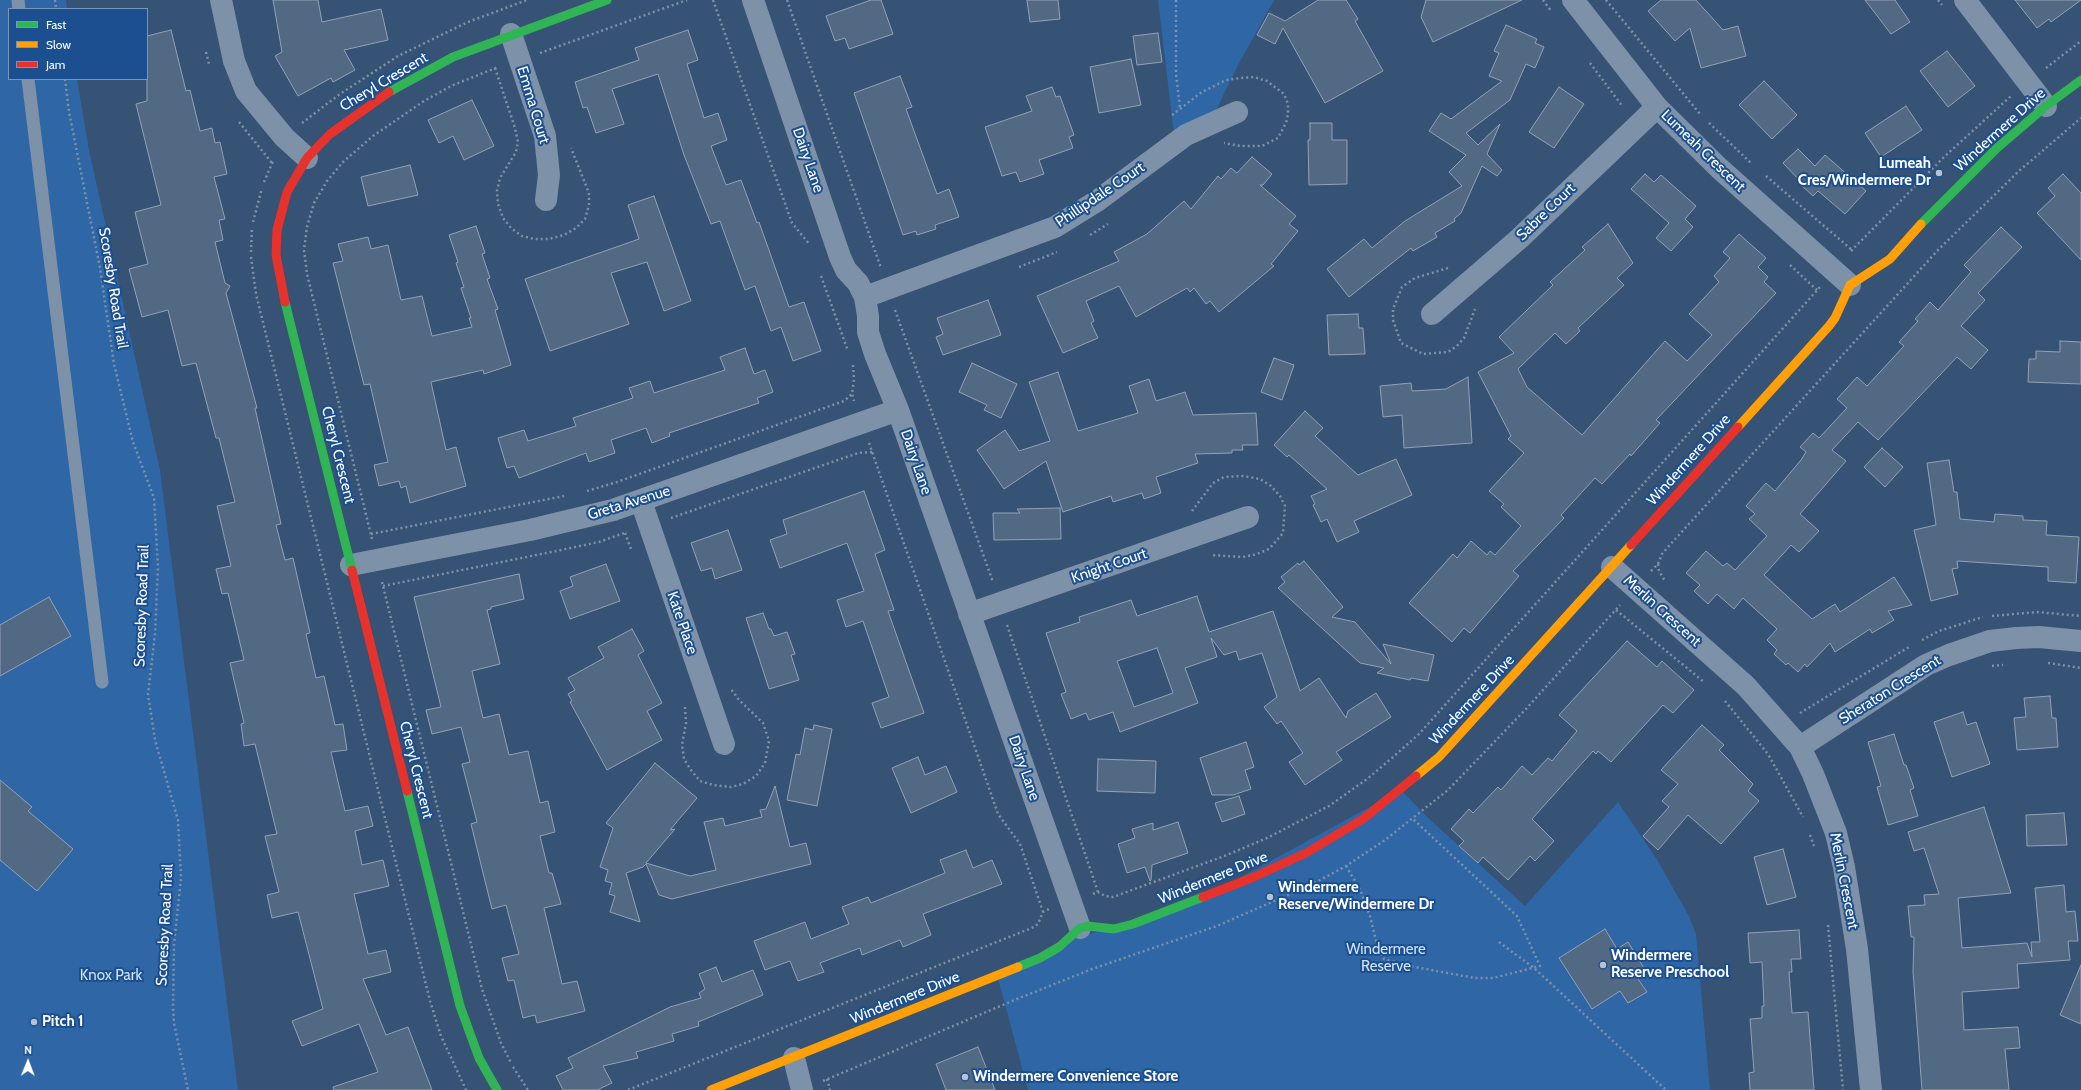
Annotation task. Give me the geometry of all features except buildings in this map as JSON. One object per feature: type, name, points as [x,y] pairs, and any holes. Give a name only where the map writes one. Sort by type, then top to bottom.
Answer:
[{"type":"street","points":[[222,0],[234,61],[246,91],[284,137],[307,158]]},
{"type":"street","name":"Cheryl Crescent","points":[[497,1090],[479,1058],[460,1006],[279,276],[276,255],[277,230],[285,198],[296,173],[307,158],[330,134],[384,95],[453,57],[511,34],[607,0]]},
{"type":"street","name":"Dairy Lane","points":[[752,0],[840,257],[846,270],[858,283],[865,297],[868,316],[868,332],[871,342],[898,410],[1080,928]]},
{"type":"street","name":"Lumeah Crescent","points":[[1573,0],[1657,107],[1720,168],[1850,285]]},
{"type":"street","points":[[1965,0],[2046,106]]},
{"type":"street","name":"Emma Court","points":[[511,34],[545,136],[549,175],[546,200]]},
{"type":"street","name":"Windermere Drive","points":[[711,1090],[794,1058],[1052,952],[1080,928],[1088,926],[1114,928],[1124,927],[1267,872],[1306,853],[1363,819],[1439,757],[1612,567],[1811,344],[1829,326],[1835,318],[1850,285],[1890,259],[1907,238],[1971,173],[2046,106],[2081,80]]},
{"type":"street","name":"Sabre Court","points":[[1432,314],[1520,238],[1657,107]]},
{"type":"street","name":"Phillipdale Court","points":[[865,297],[1055,227],[1097,201],[1186,136],[1237,112]]},
{"type":"street","name":"Greta Avenue","points":[[351,565],[530,530],[640,502],[898,410]]},
{"type":"street","name":"Kate Place","points":[[640,502],[724,744]]},
{"type":"street","name":"Knight Court","points":[[970,614],[1248,517]]},
{"type":"street","name":"Merlin Crescent","points":[[1612,567],[1746,686],[1800,748],[1823,797],[1836,833],[1844,867],[1857,949],[1871,1090]]},
{"type":"street","name":"Sheraton Crescent","points":[[1800,748],[1926,665],[1949,654],[1990,641],[2016,638],[2045,637],[2081,641]]},
{"type":"street","points":[[794,1058],[802,1090]]},
{"type":"lane","points":[[28,80],[102,682]]},
{"type":"path","points":[[537,54],[687,0]]},
{"type":"path","points":[[713,0],[792,223],[809,243],[812,249]]},
{"type":"path","points":[[787,0],[882,270]]},
{"type":"path","points":[[1176,0],[1176,74],[1180,108]]},
{"type":"path","points":[[1543,0],[1552,12]]},
{"type":"path","points":[[1606,0],[1699,114],[1757,169]]},
{"type":"path","points":[[2041,71],[2081,42]]},
{"type":"path","points":[[1590,62],[1622,104],[1622,112]]},
{"type":"path","points":[[372,541],[307,274],[304,250],[307,227],[314,202],[327,181],[343,162],[372,136],[424,101],[451,86],[504,65]]},
{"type":"path","name":"Scoresby Road Trail","points":[[65,80],[69,112],[100,268],[114,364],[133,442],[154,498],[158,567],[155,634],[148,694],[155,740],[178,820],[181,878],[174,944],[173,1008],[174,1023],[188,1090]]},
{"type":"path","points":[[1848,255],[1944,157],[2014,93]]},
{"type":"path","points":[[296,118],[301,124]]},
{"type":"path","points":[[1651,571],[1658,564],[1662,554],[1668,547],[1938,250],[2018,171],[2081,118]]},
{"type":"path","points":[[1763,174],[1852,250]]},
{"type":"path","points":[[820,271],[853,366],[854,380],[852,394],[856,405]]},
{"type":"path","points":[[1006,621],[1098,892],[1105,896],[1113,897],[1227,855],[1267,838],[1329,806],[1392,758],[1418,734],[1823,283]]},
{"type":"path","points":[[892,302],[994,585]]},
{"type":"path","points":[[581,492],[617,482],[844,401],[852,394]]},
{"type":"path","points":[[628,1090],[1034,927],[1038,924],[1043,912],[1020,844],[998,814],[869,443]]},
{"type":"path","points":[[667,520],[858,453],[872,452]]},
{"type":"path","points":[[370,534],[567,495]]},
{"type":"path","points":[[383,586],[599,542],[633,530]]},
{"type":"path","points":[[382,579],[482,989],[504,1049],[528,1090]]},
{"type":"path","points":[[1616,610],[1708,685]]},
{"type":"path","points":[[2044,663],[2081,668]]},
{"type":"path","points":[[1985,668],[2009,664]]},
{"type":"path","points":[[1725,700],[1768,754],[1805,820]]},
{"type":"path","points":[[1346,866],[1360,889],[1370,916],[1378,950],[1384,959],[1404,965],[1475,978],[1493,978],[1540,966],[1517,916],[1413,819]]},
{"type":"path","points":[[1807,827],[1814,848]]},
{"type":"path","points":[[1088,895],[1098,892]]},
{"type":"path","points":[[1043,912],[1053,908]]},
{"type":"path","points":[[1827,917],[1843,1090]]},
{"type":"path","points":[[1499,942],[1534,968],[1666,1090]]},
{"type":"path","points":[[827,1080],[830,1090]]},
{"type":"green space","name":"Knox Park","points":[[0,0],[66,0],[67,8],[8,8],[8,80],[77,80],[89,150],[160,470],[238,1090],[0,1090]]},
{"type":"green space","points":[[1158,0],[1274,0],[1236,69],[1210,123],[1175,143]]},
{"type":"green space","name":"Windermere Reserve","points":[[1401,790],[1425,815],[1525,906],[1618,802],[1656,858],[1689,916],[1696,934],[1710,1090],[1028,1090],[997,975],[1065,942],[1206,896]]},
{"type":"traffic: fast","points":[[389,92],[453,57],[607,0]]},
{"type":"traffic: fast","points":[[1921,224],[1997,148],[2046,106],[2081,80]]},
{"type":"traffic: fast","points":[[285,302],[352,570]]},
{"type":"traffic: fast","points":[[407,791],[460,1006],[479,1058],[497,1090]]},
{"type":"traffic: fast","points":[[1018,967],[1040,958],[1059,947],[1080,928],[1088,926],[1114,929],[1133,924],[1203,897]]},
{"type":"traffic: slow","points":[[1738,427],[1829,326],[1835,318],[1850,285],[1890,259],[1921,224]]},
{"type":"traffic: slow","points":[[1416,776],[1439,757],[1631,545]]},
{"type":"traffic: slow","points":[[711,1090],[1018,967]]},
{"type":"traffic: jam","points":[[285,302],[276,255],[277,230],[287,192],[307,158],[330,134],[389,92]]},
{"type":"traffic: jam","points":[[1631,545],[1738,427]]},
{"type":"traffic: jam","points":[[352,570],[407,791]]},
{"type":"traffic: jam","points":[[1203,897],[1254,877],[1306,853],[1363,819],[1416,776]]},
{"type":"place","name":"Lumeah Cres/Windermere Dr","points":[[1939,173]]},
{"type":"place","name":"Windermere Reserve/Windermere Dr","points":[[1270,897]]},
{"type":"place","name":"Windermere Reserve Preschool","points":[[1603,965]]},
{"type":"place","name":"Pitch 1","points":[[34,1022]]},
{"type":"place","name":"Windermere Convenience Store","points":[[965,1077]]}]
